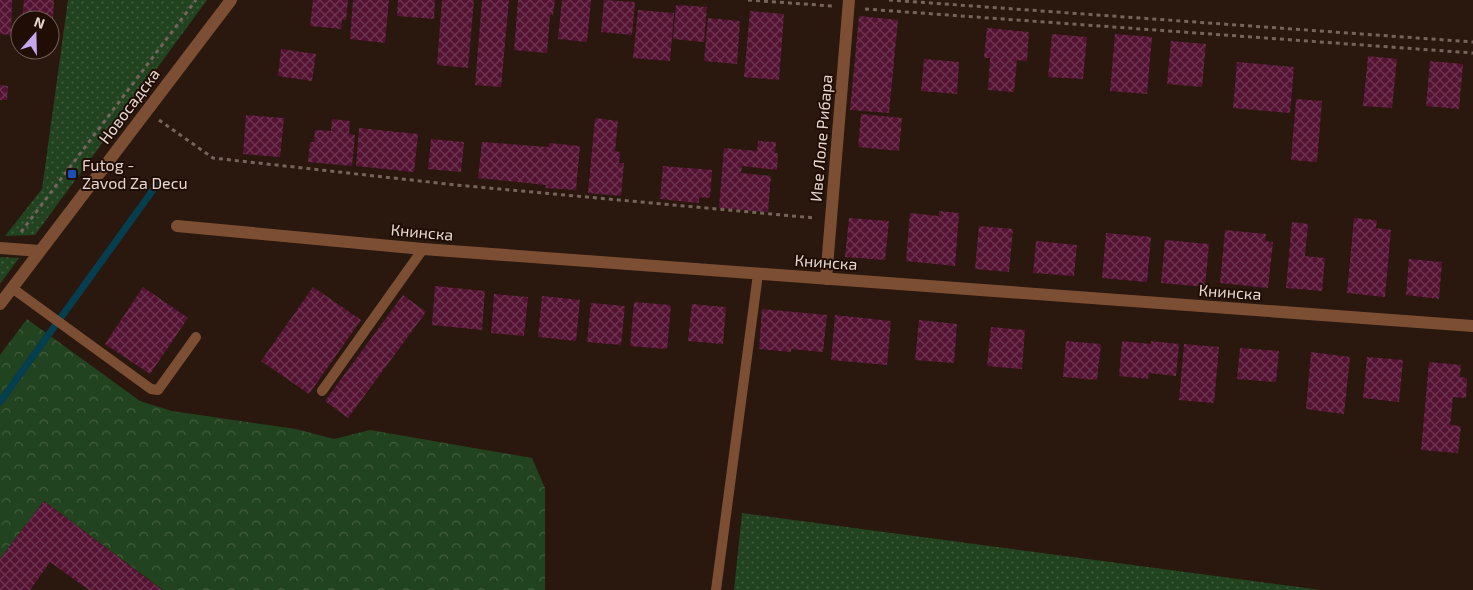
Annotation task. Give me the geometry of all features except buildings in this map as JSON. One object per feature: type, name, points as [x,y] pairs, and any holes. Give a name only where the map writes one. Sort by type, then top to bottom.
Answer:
[{"type":"street","name":"Новосадска","points":[[0,304],[231,0]]},
{"type":"street","name":"Иве Лоле Рибара","points":[[826,278],[849,4]]},
{"type":"street","name":"Книнска","points":[[177,226],[424,249],[1473,326]]},
{"type":"street","points":[[4,248],[40,251]]},
{"type":"lane","points":[[322,391],[424,249]]},
{"type":"lane","points":[[716,590],[758,274]]},
{"type":"lane","points":[[12,288],[151,390],[158,390],[196,337]]},
{"type":"path","points":[[4,248],[196,0]]},
{"type":"path","points":[[748,0],[849,4],[1473,53]]},
{"type":"path","points":[[889,0],[1473,42]]},
{"type":"path","points":[[146,111],[213,158],[456,185],[831,219]]},
{"type":"green space","points":[[68,0],[207,0],[35,235],[5,236],[42,189]]},
{"type":"green space","points":[[0,257],[19,258],[0,284]]},
{"type":"green space","points":[[27,319],[140,401],[172,411],[296,429],[334,439],[370,430],[532,458],[545,488],[545,590],[163,590],[44,501],[0,559],[0,355]]},
{"type":"green space","points":[[742,513],[1321,590],[734,590]]},
{"type":"waterway","points":[[0,402],[158,183]]},
{"type":"place","name":"Futog - Zavod Za Decu","points":[[72,174]]}]
